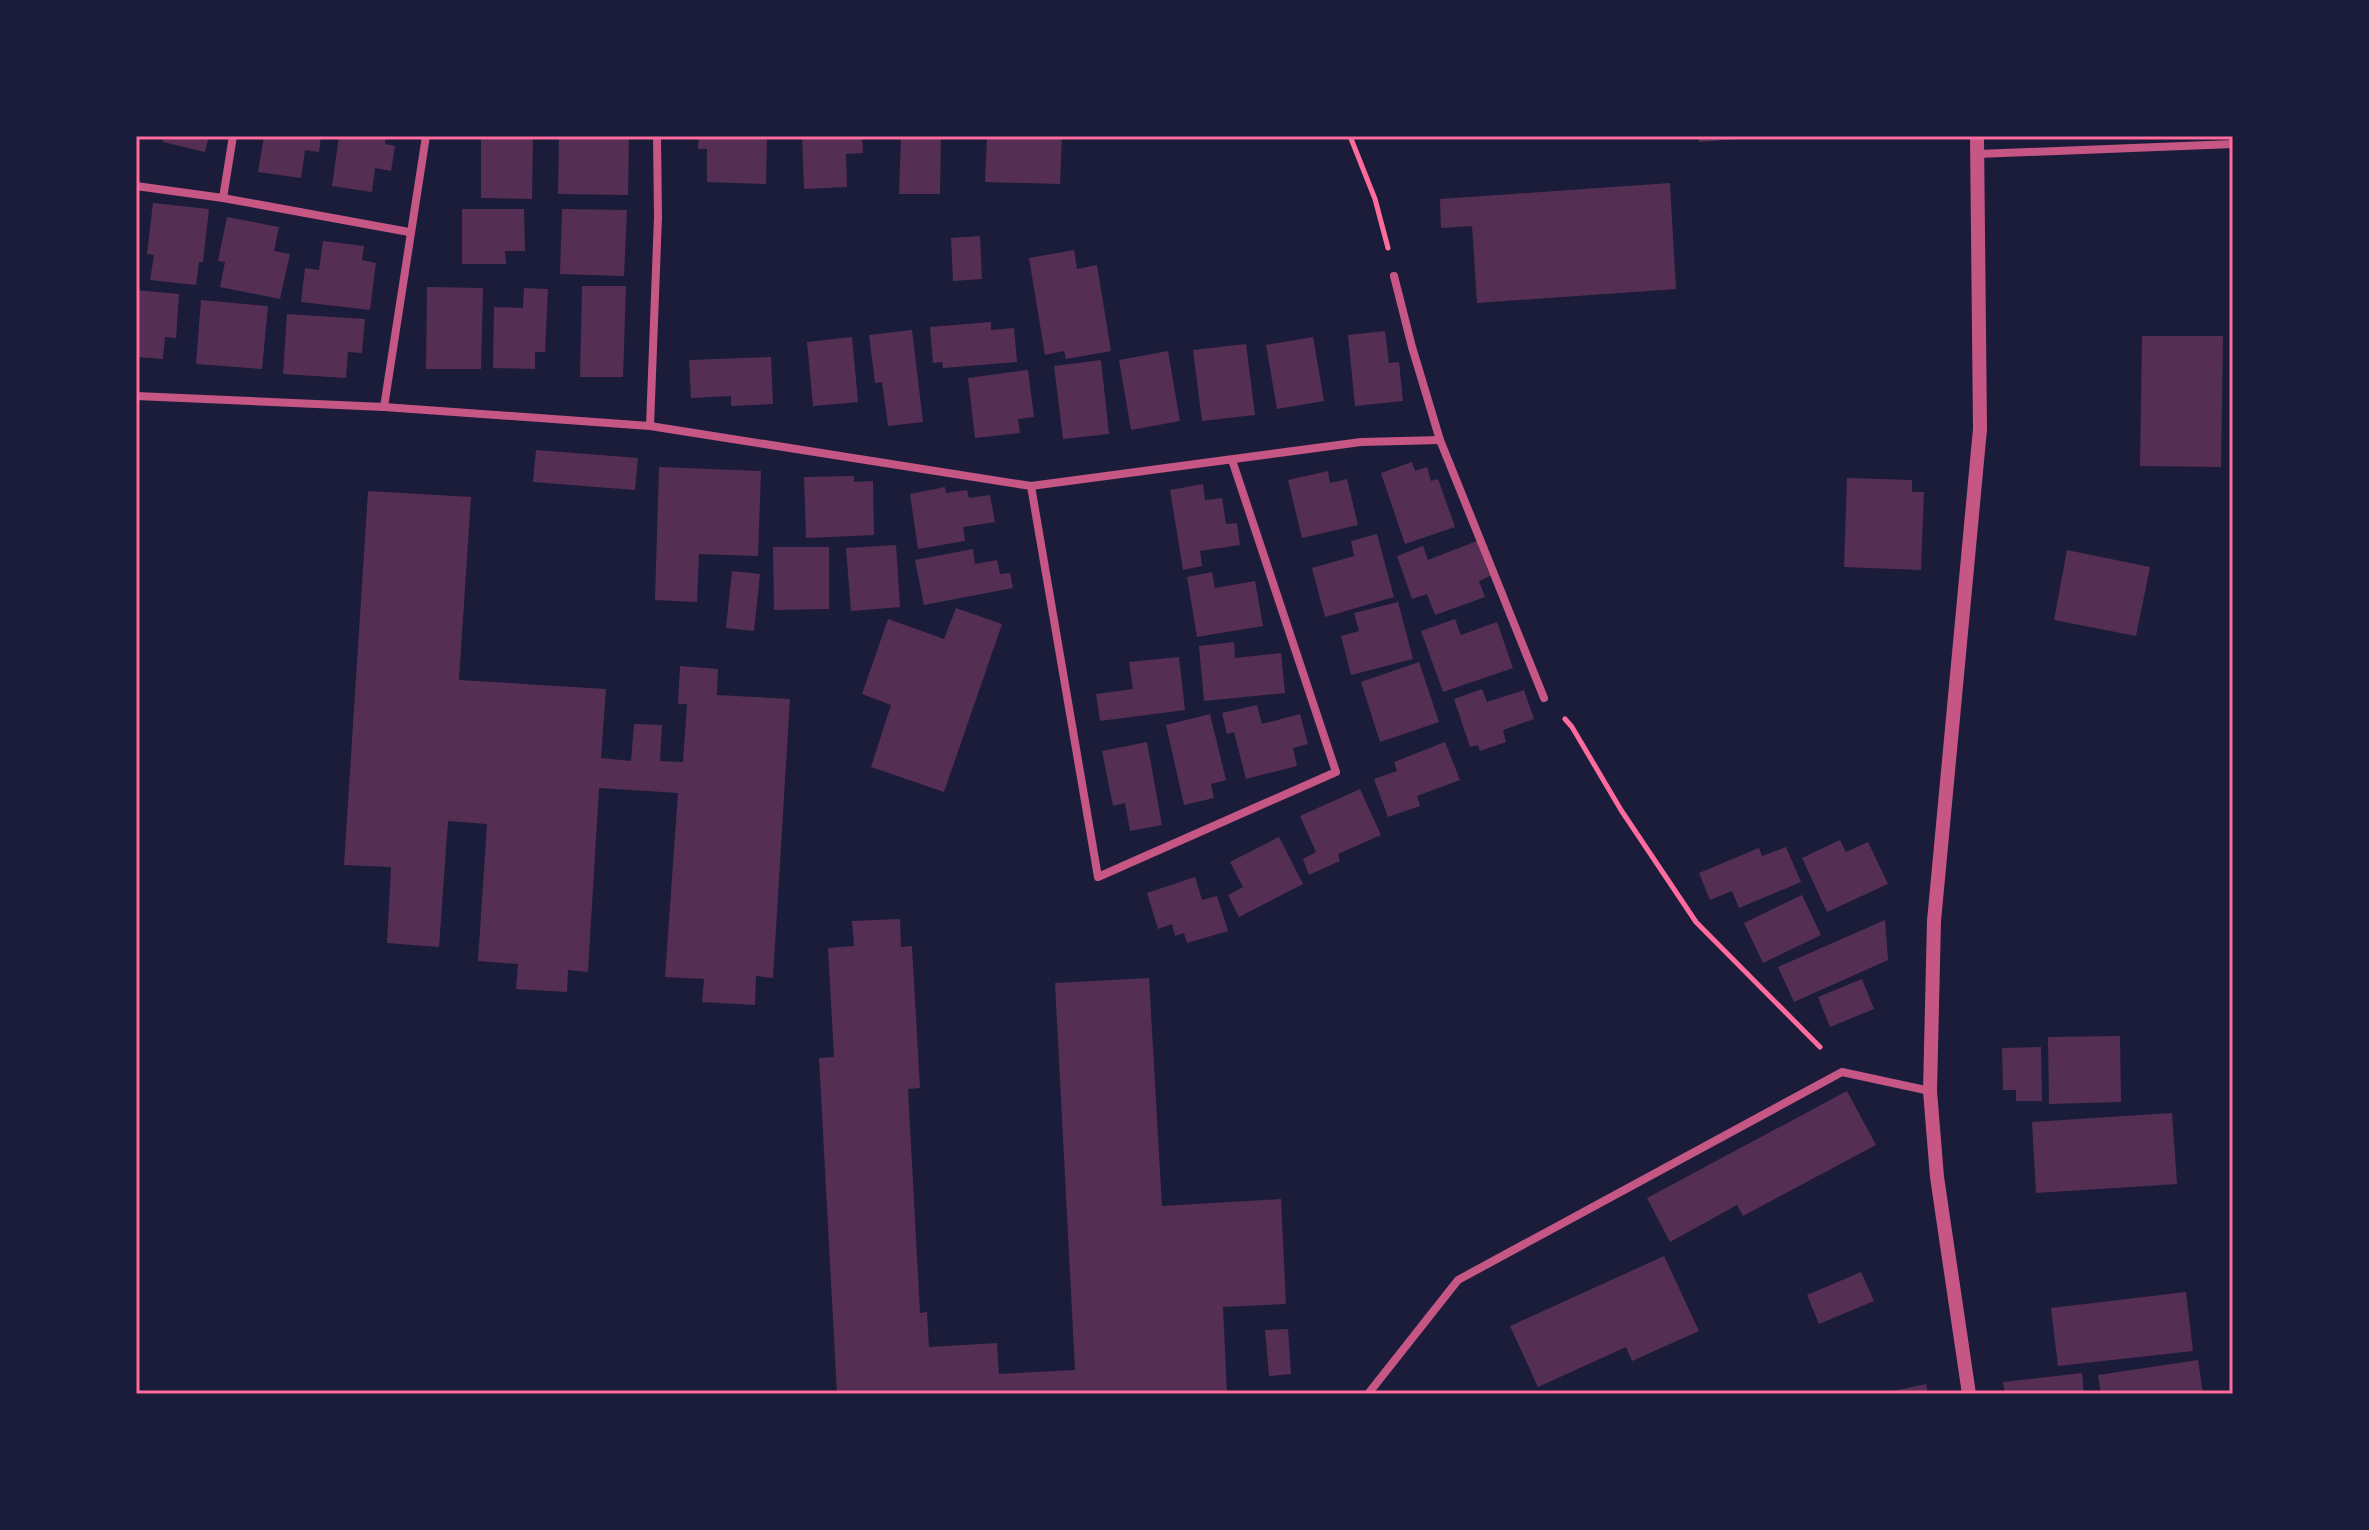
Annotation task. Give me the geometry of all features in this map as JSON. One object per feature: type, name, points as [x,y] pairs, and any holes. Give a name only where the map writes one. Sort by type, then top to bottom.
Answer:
[{"type":"street","points":[[223,198],[233,136]]},
{"type":"street","points":[[384,407],[426,136]]},
{"type":"street","points":[[650,426],[658,217],[657,136]]},
{"type":"street","points":[[1969,1394],[1937,1177],[1930,1091],[1934,921],[1980,429],[1977,136]]},
{"type":"street","points":[[1978,154],[2233,144]]},
{"type":"street","points":[[136,186],[223,198],[409,232]]},
{"type":"street","points":[[1394,276],[1440,440],[1544,698]]},
{"type":"street","points":[[136,396],[384,407],[650,426],[1031,486],[1361,442],[1440,440]]},
{"type":"street","points":[[1031,486],[1098,877],[1336,772],[1232,460]]},
{"type":"street","points":[[1368,1394],[1458,1280],[1842,1072],[1930,1091]]},
{"type":"path","points":[[1350,136],[1375,199],[1394,276]]},
{"type":"path","points":[[1544,698],[1572,727],[1621,810],[1696,922],[1842,1072]]},
{"type":"building","points":[[164,136],[209,136],[205,152],[163,142]]},
{"type":"building","points":[[264,136],[321,136],[319,152],[305,150],[301,178],[258,172]]},
{"type":"building","points":[[339,136],[386,136],[385,144],[395,146],[391,171],[375,168],[372,192],[332,186]]},
{"type":"building","points":[[481,136],[533,136],[532,199],[481,198]]},
{"type":"building","points":[[559,136],[629,136],[628,195],[558,194]]},
{"type":"building","points":[[699,136],[767,136],[766,184],[707,182],[707,149],[698,149]]},
{"type":"building","points":[[802,136],[862,136],[863,153],[846,154],[847,187],[804,189]]},
{"type":"building","points":[[901,136],[941,136],[940,194],[899,194]]},
{"type":"building","points":[[987,136],[1062,136],[1060,184],[985,182]]},
{"type":"building","points":[[1699,136],[1750,136],[1750,138],[1699,142]]},
{"type":"building","points":[[1670,183],[1676,289],[1477,303],[1472,226],[1441,228],[1440,199]]},
{"type":"building","points":[[153,203],[209,209],[203,262],[199,262],[196,285],[150,280],[154,255],[147,254]]},
{"type":"building","points":[[462,209],[524,209],[525,251],[505,251],[506,264],[462,264]]},
{"type":"building","points":[[562,209],[627,210],[624,276],[560,274]]},
{"type":"building","points":[[227,217],[279,227],[274,251],[290,254],[280,299],[220,287],[225,262],[218,261]]},
{"type":"building","points":[[980,236],[982,279],[953,281],[951,238]]},
{"type":"building","points":[[323,241],[364,246],[362,260],[376,263],[370,310],[301,302],[305,268],[319,270]]},
{"type":"building","points":[[1074,250],[1077,269],[1097,265],[1111,351],[1066,359],[1064,351],[1045,355],[1029,258]]},
{"type":"building","points":[[582,286],[626,286],[623,377],[580,377]]},
{"type":"building","points":[[427,287],[483,288],[481,369],[426,369]]},
{"type":"building","points":[[524,288],[548,289],[545,352],[535,352],[535,369],[493,368],[494,307],[523,308]]},
{"type":"building","points":[[136,290],[179,294],[176,338],[165,337],[163,359],[136,357]]},
{"type":"building","points":[[201,300],[268,306],[262,369],[196,364]]},
{"type":"building","points":[[287,314],[365,319],[362,353],[348,352],[346,378],[283,374]]},
{"type":"building","points":[[991,322],[991,330],[1014,328],[1017,362],[943,368],[942,362],[933,363],[930,327]]},
{"type":"building","points":[[912,330],[923,422],[888,426],[882,382],[875,383],[869,335]]},
{"type":"building","points":[[1385,331],[1389,363],[1399,362],[1403,401],[1355,406],[1348,335]]},
{"type":"building","points":[[2142,336],[2223,336],[2221,467],[2140,466]]},
{"type":"building","points":[[852,337],[858,402],[813,406],[807,342]]},
{"type":"building","points":[[1313,337],[1324,401],[1277,409],[1266,345]]},
{"type":"building","points":[[1246,344],[1255,415],[1202,421],[1193,350]]},
{"type":"building","points":[[1168,351],[1180,421],[1131,430],[1119,360]]},
{"type":"building","points":[[771,357],[773,404],[731,406],[731,396],[691,398],[689,360]]},
{"type":"building","points":[[1101,360],[1109,434],[1063,439],[1054,366]]},
{"type":"building","points":[[1028,370],[1034,417],[1018,419],[1020,433],[975,438],[968,378]]},
{"type":"building","points":[[536,450],[638,458],[635,490],[533,482]]},
{"type":"building","points":[[1412,462],[1415,471],[1427,467],[1431,481],[1438,479],[1455,527],[1405,544],[1381,473]]},
{"type":"building","points":[[659,467],[761,471],[758,556],[699,554],[697,602],[655,600]]},
{"type":"building","points":[[1328,471],[1330,483],[1347,479],[1358,525],[1302,538],[1288,480]]},
{"type":"building","points":[[854,476],[854,482],[873,481],[874,535],[806,538],[804,477]]},
{"type":"building","points":[[1847,478],[1912,480],[1912,492],[1924,492],[1921,570],[1844,567]]},
{"type":"building","points":[[1203,484],[1205,500],[1222,498],[1226,524],[1237,523],[1240,545],[1200,551],[1202,566],[1183,570],[1170,490]]},
{"type":"building","points":[[945,487],[946,493],[967,490],[969,498],[990,495],[995,522],[963,527],[965,541],[918,549],[910,494]]},
{"type":"building","points":[[368,491],[471,497],[459,680],[606,689],[601,758],[631,761],[634,724],[662,725],[660,761],[683,762],[687,704],[678,704],[680,666],[718,669],[717,695],[790,699],[773,978],[756,976],[755,1005],[702,1002],[704,979],[665,977],[678,793],[599,788],[588,972],[568,970],[567,992],[516,989],[518,964],[478,961],[487,824],[448,821],[439,947],[387,943],[391,867],[344,865]]},
{"type":"building","points":[[1377,534],[1394,597],[1325,617],[1312,568],[1354,556],[1351,541]]},
{"type":"building","points":[[1477,541],[1490,576],[1479,581],[1485,597],[1435,615],[1427,594],[1412,599],[1397,556],[1423,546],[1428,560]]},
{"type":"building","points":[[896,545],[900,607],[851,611],[846,548]]},
{"type":"building","points":[[773,547],[829,547],[829,609],[774,610]]},
{"type":"building","points":[[973,549],[975,564],[997,560],[1000,574],[1010,573],[1013,588],[924,605],[915,560]]},
{"type":"building","points":[[2067,550],[2150,567],[2136,636],[2054,620]]},
{"type":"building","points":[[732,571],[760,574],[754,631],[726,628]]},
{"type":"building","points":[[1212,572],[1215,588],[1255,581],[1263,626],[1197,637],[1187,577]]},
{"type":"building","points":[[1398,602],[1413,659],[1351,675],[1341,636],[1359,631],[1354,613]]},
{"type":"building","points":[[956,608],[1002,624],[944,792],[871,767],[891,705],[862,694],[888,619],[944,639]]},
{"type":"building","points":[[1455,619],[1461,635],[1497,622],[1513,668],[1443,692],[1421,631]]},
{"type":"building","points":[[1234,642],[1235,658],[1281,653],[1285,693],[1204,701],[1199,646]]},
{"type":"building","points":[[1179,657],[1185,710],[1100,721],[1096,694],[1133,689],[1129,662]]},
{"type":"building","points":[[1419,662],[1439,722],[1380,742],[1361,682]]},
{"type":"building","points":[[1482,689],[1487,702],[1524,690],[1534,719],[1503,730],[1506,742],[1480,751],[1478,745],[1470,747],[1454,699]]},
{"type":"building","points":[[1257,705],[1262,724],[1300,714],[1308,744],[1293,748],[1297,766],[1246,779],[1234,732],[1227,734],[1222,713]]},
{"type":"building","points":[[1210,714],[1226,780],[1211,784],[1214,798],[1184,805],[1166,725]]},
{"type":"building","points":[[1147,742],[1162,825],[1130,831],[1125,803],[1113,806],[1102,751]]},
{"type":"building","points":[[1445,742],[1460,780],[1417,796],[1420,806],[1388,817],[1374,779],[1397,771],[1394,762]]},
{"type":"building","points":[[1360,789],[1381,835],[1338,854],[1340,861],[1309,875],[1303,859],[1316,852],[1300,816]]},
{"type":"building","points":[[1279,837],[1303,884],[1239,917],[1228,895],[1243,887],[1230,862]]},
{"type":"building","points":[[1840,840],[1846,852],[1868,842],[1888,884],[1827,912],[1802,858]]},
{"type":"building","points":[[1786,847],[1801,882],[1739,908],[1732,891],[1710,900],[1699,873],[1759,848],[1762,856]]},
{"type":"building","points":[[1195,877],[1202,900],[1217,896],[1228,931],[1187,943],[1184,933],[1175,936],[1172,924],[1158,929],[1147,893]]},
{"type":"building","points":[[1802,895],[1821,935],[1763,963],[1744,923]]},
{"type":"building","points":[[900,919],[901,947],[912,946],[920,1088],[908,1089],[920,1313],[927,1312],[929,1347],[997,1343],[999,1374],[1075,1370],[1055,983],[1149,978],[1162,1206],[1281,1199],[1286,1304],[1223,1307],[1227,1394],[837,1394],[819,1058],[834,1057],[828,948],[854,946],[852,921]]},
{"type":"building","points":[[1885,920],[1888,960],[1794,1002],[1778,967]]},
{"type":"building","points":[[1862,979],[1874,1009],[1830,1027],[1818,997]]},
{"type":"building","points":[[2120,1036],[2121,1102],[2049,1104],[2048,1037]]},
{"type":"building","points":[[2041,1047],[2042,1101],[2016,1101],[2016,1090],[2003,1090],[2002,1048]]},
{"type":"building","points":[[1847,1091],[1876,1145],[1743,1216],[1737,1205],[1670,1242],[1647,1198]]},
{"type":"building","points":[[2172,1113],[2177,1184],[2036,1193],[2032,1122]]},
{"type":"building","points":[[1664,1256],[1699,1331],[1632,1361],[1626,1347],[1538,1387],[1510,1326]]},
{"type":"building","points":[[1861,1272],[1874,1301],[1819,1324],[1807,1295]]},
{"type":"building","points":[[2186,1292],[2193,1351],[2058,1366],[2051,1308]]},
{"type":"building","points":[[1288,1329],[1291,1374],[1269,1376],[1265,1330]]},
{"type":"building","points":[[2198,1360],[2203,1394],[2101,1394],[2098,1375]]},
{"type":"building","points":[[2082,1373],[2084,1394],[2005,1394],[2003,1382]]},
{"type":"building","points":[[1926,1384],[1928,1394],[1884,1394],[1884,1393]]}]
